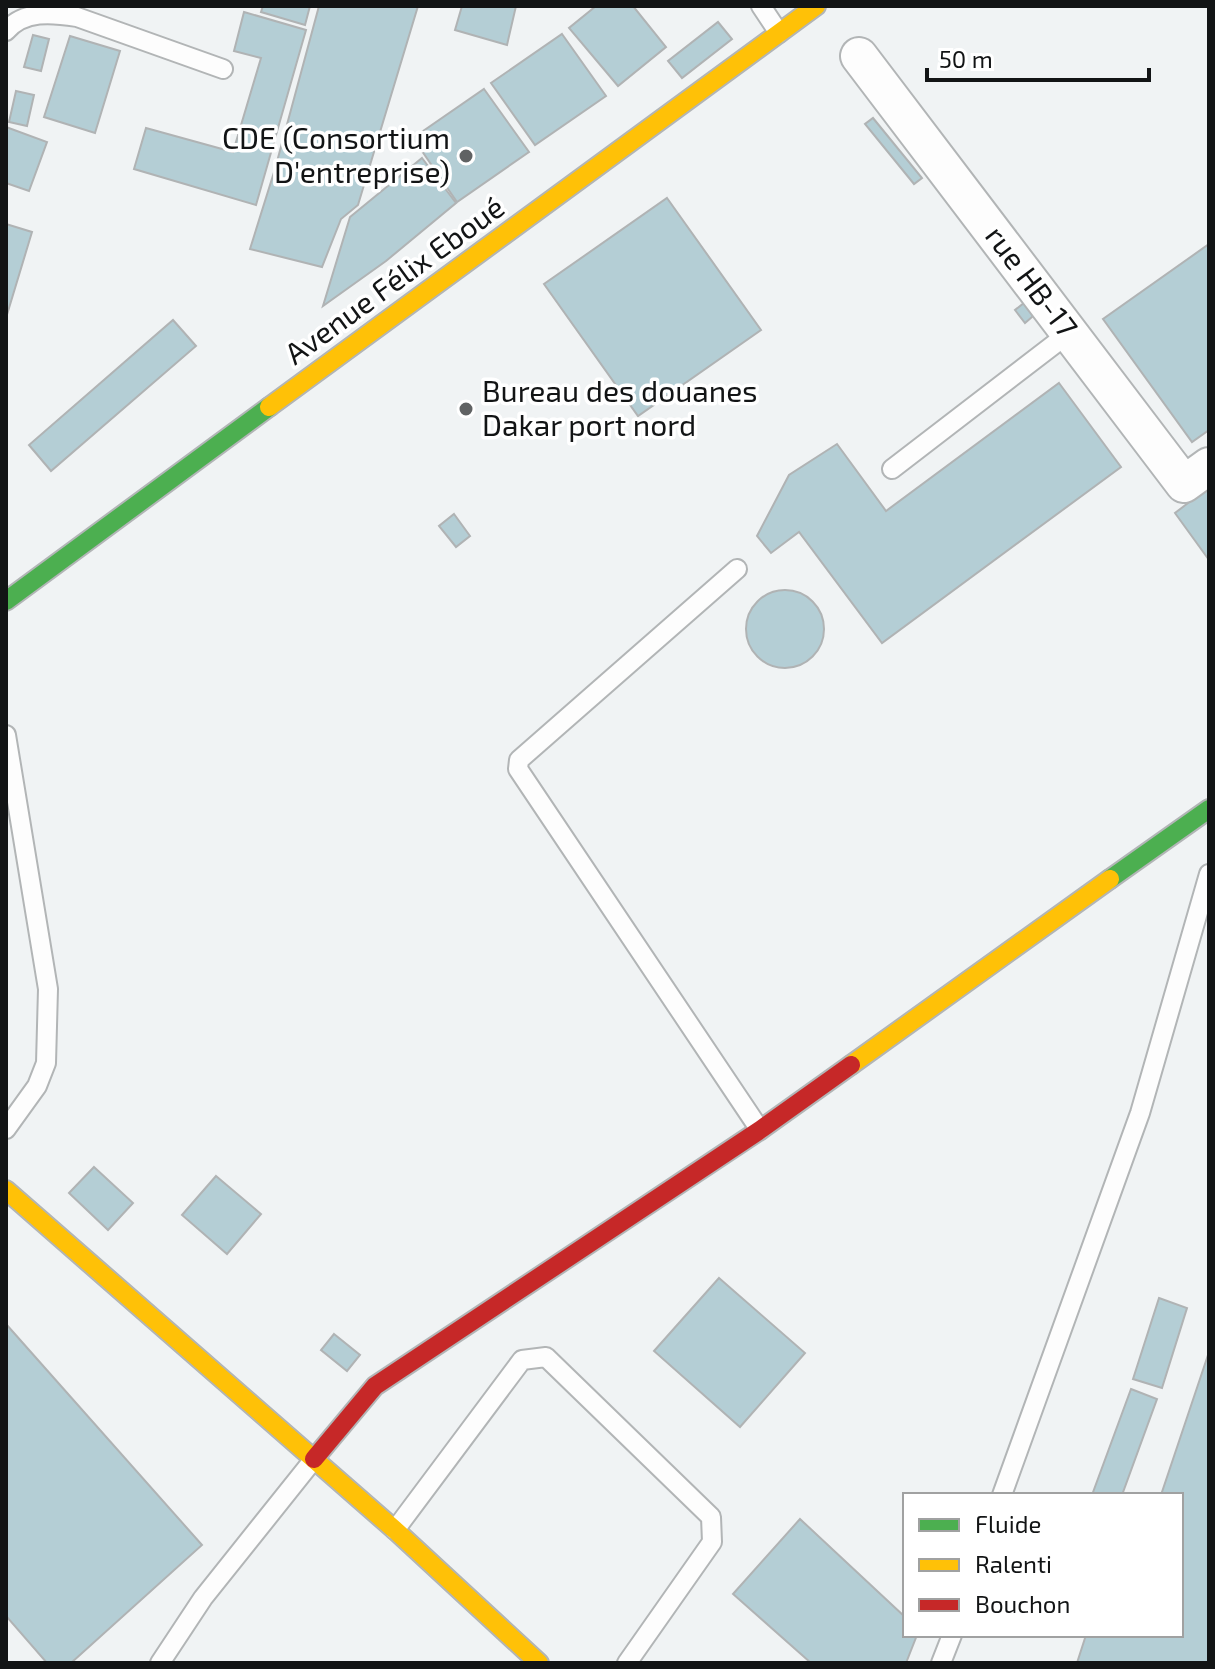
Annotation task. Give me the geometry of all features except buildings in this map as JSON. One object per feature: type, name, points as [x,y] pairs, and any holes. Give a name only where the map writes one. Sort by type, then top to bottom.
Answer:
[{"type":"street","name":"Avenue Félix Eboué","points":[[6,601],[816,6]]},
{"type":"street","name":"rue HB-17","points":[[859,56],[1184,484],[1209,466]]},
{"type":"street","points":[[314,1459],[375,1386],[760,1130],[1209,809]]},
{"type":"street","points":[[6,1190],[395,1530],[515,1649],[539,1663]]},
{"type":"lane","points":[[761,6],[779,33]]},
{"type":"lane","points":[[6,31],[22,18],[58,14],[77,17],[223,69]]},
{"type":"lane","points":[[892,469],[1069,333]]},
{"type":"lane","points":[[737,569],[519,760],[518,769],[760,1130]]},
{"type":"lane","points":[[6,735],[48,989],[48,1034],[46,1063],[37,1086],[6,1129]]},
{"type":"lane","points":[[1003,1493],[1140,1113],[1209,874]]},
{"type":"lane","points":[[395,1530],[522,1360],[546,1357],[711,1517],[712,1542],[627,1663]]},
{"type":"lane","points":[[160,1663],[203,1598],[314,1459]]},
{"type":"lane","points":[[941,1663],[951,1637]]},
{"type":"traffic: fast","points":[[6,601],[269,407]]},
{"type":"traffic: fast","points":[[1110,879],[1209,809]]},
{"type":"traffic: slow","points":[[269,407],[816,6]]},
{"type":"traffic: slow","points":[[851,1065],[1110,879]]},
{"type":"traffic: slow","points":[[6,1190],[395,1530],[539,1663]]},
{"type":"traffic: jam","points":[[314,1459],[375,1386],[760,1130],[851,1065]]},
{"type":"place","name":"CDE (Consortium D'entreprise)","points":[[466,156]]},
{"type":"place","name":"Bureau des douanes Dakar port nord","points":[[466,409]]}]
